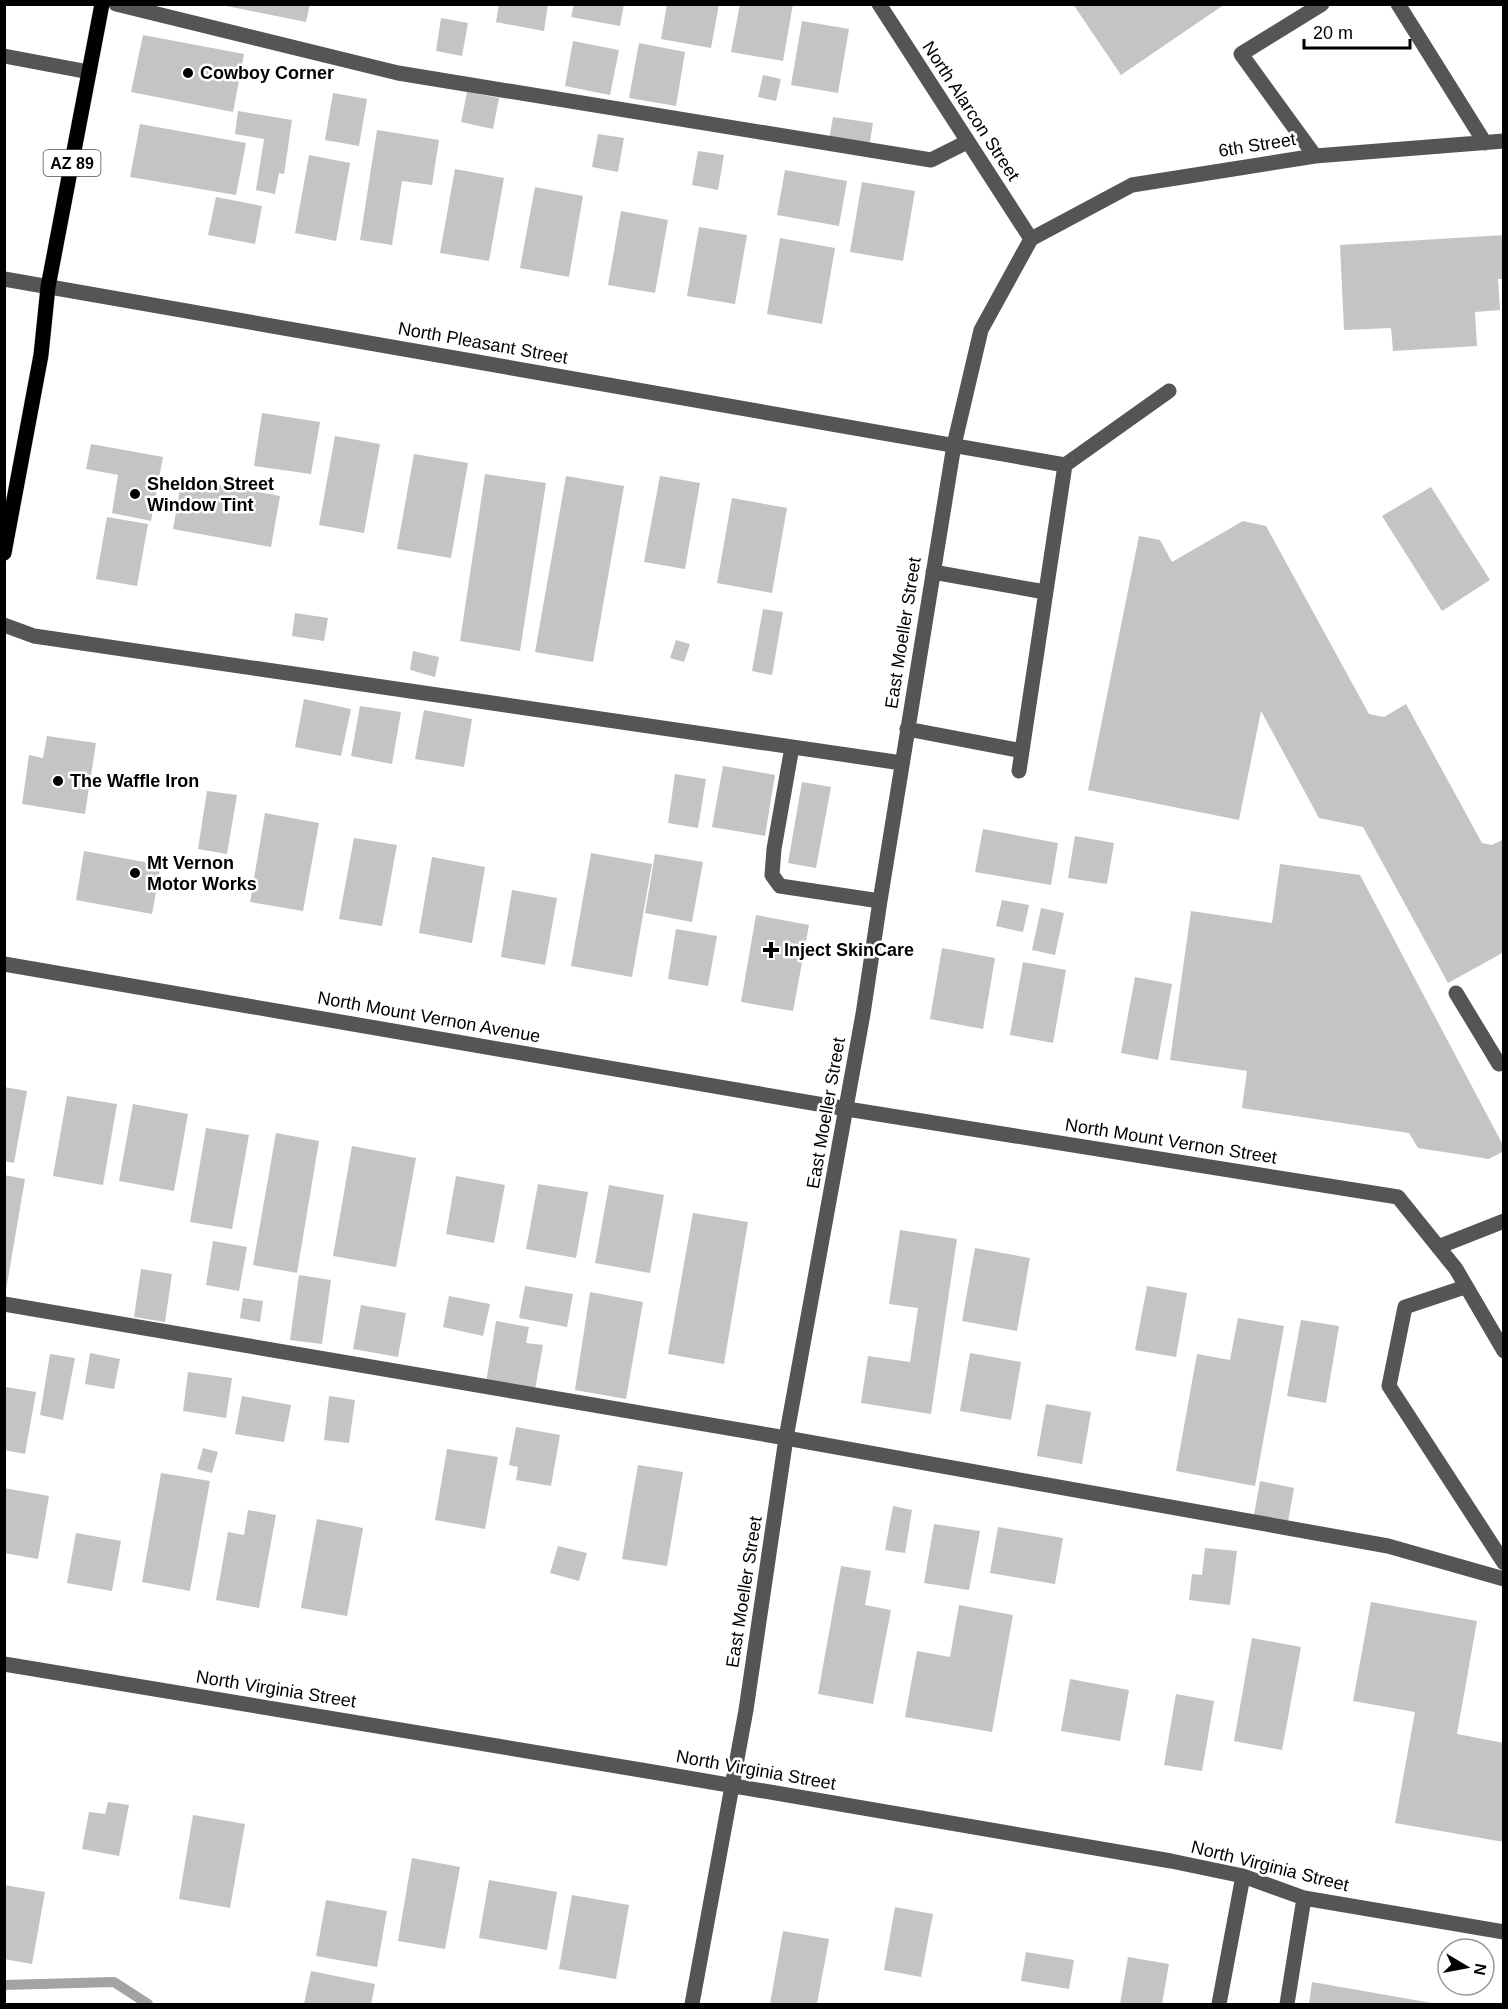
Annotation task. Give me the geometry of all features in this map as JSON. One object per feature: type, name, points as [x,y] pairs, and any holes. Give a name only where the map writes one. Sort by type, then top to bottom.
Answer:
[{"type":"main road","name":"AZ 89","points":[[4,553],[41,355],[48,287],[102,4]]},
{"type":"street","points":[[116,4],[398,73],[931,160],[967,142]]},
{"type":"street","name":"North Alarcon Street","points":[[879,4],[1031,239]]},
{"type":"street","points":[[1315,156],[1241,54],[1322,4]]},
{"type":"street","points":[[1398,4],[1485,143]]},
{"type":"street","points":[[4,56],[89,72]]},
{"type":"street","name":"6th Street","points":[[1031,239],[1132,185],[1315,156],[1503,141]]},
{"type":"street","name":"East Moeller Street","points":[[692,2004],[746,1710],[786,1438],[864,1014],[907,729],[954,445],[981,330],[1031,239]]},
{"type":"street","name":"North Pleasant Street","points":[[4,279],[1065,465]]},
{"type":"street","points":[[1019,771],[1065,465],[1169,391]]},
{"type":"street","points":[[933,572],[1046,592]]},
{"type":"street","points":[[4,625],[34,636],[902,763]]},
{"type":"street","points":[[907,729],[1022,751]]},
{"type":"street","points":[[792,747],[774,849],[772,875],[780,886],[880,901]]},
{"type":"street","name":"North Mount Vernon Avenue","points":[[4,964],[847,1108]]},
{"type":"street","points":[[1456,993],[1502,1065]]},
{"type":"street","name":"North Mount Vernon Street","points":[[847,1108],[1398,1197],[1456,1269],[1503,1351]]},
{"type":"street","points":[[1438,1247],[1503,1221]]},
{"type":"street","points":[[1465,1287],[1405,1307],[1389,1386],[1503,1563]]},
{"type":"street","points":[[4,1304],[786,1438],[1388,1546],[1503,1579]]},
{"type":"street","name":"North Virginia Street","points":[[4,1664],[732,1785],[1244,1876],[1304,1898],[1500,1932]]},
{"type":"street","points":[[1219,2004],[1244,1876]]},
{"type":"street","points":[[1287,2004],[1304,1898]]},
{"type":"building","points":[[217,4],[310,4],[306,22]]},
{"type":"building","points":[[499,4],[548,4],[544,31],[496,22]]},
{"type":"building","points":[[574,4],[624,4],[620,26],[571,17]]},
{"type":"building","points":[[667,4],[719,4],[711,48],[661,39]]},
{"type":"building","points":[[740,4],[793,4],[783,61],[731,52]]},
{"type":"building","points":[[1073,4],[1225,4],[1121,75]]},
{"type":"building","points":[[441,18],[468,23],[462,56],[436,51]]},
{"type":"building","points":[[802,21],[849,29],[838,93],[791,85]]},
{"type":"building","name":"Cowboy Corner","points":[[143,35],[244,54],[233,112],[131,92]]},
{"type":"building","points":[[573,41],[619,50],[610,95],[565,86]]},
{"type":"building","points":[[639,43],[685,52],[676,106],[629,98]]},
{"type":"building","points":[[763,75],[781,79],[776,101],[758,97]]},
{"type":"building","points":[[467,92],[499,98],[493,129],[461,122]]},
{"type":"building","points":[[333,93],[367,99],[359,146],[325,140]]},
{"type":"building","points":[[238,111],[292,120],[284,174],[279,173],[275,194],[256,190],[264,139],[235,134]]},
{"type":"building","points":[[833,117],[873,123],[869,147],[829,140]]},
{"type":"building","points":[[140,124],[246,143],[236,195],[130,177]]},
{"type":"building","points":[[377,130],[439,140],[432,185],[402,181],[392,245],[360,240]]},
{"type":"building","points":[[598,134],[624,138],[618,172],[592,167]]},
{"type":"building","points":[[698,151],[724,155],[718,190],[692,185]]},
{"type":"building","points":[[309,155],[350,163],[336,241],[295,233]]},
{"type":"building","points":[[455,169],[504,178],[489,261],[440,253]]},
{"type":"building","points":[[785,170],[847,181],[839,226],[777,215]]},
{"type":"building","points":[[862,182],[915,191],[903,261],[850,252]]},
{"type":"building","points":[[535,187],[583,196],[569,277],[520,268]]},
{"type":"building","points":[[216,197],[262,206],[255,244],[208,235]]},
{"type":"building","points":[[621,211],[668,220],[655,293],[608,285]]},
{"type":"building","points":[[699,227],[747,235],[735,304],[687,296]]},
{"type":"building","points":[[1504,235],[1504,279],[1498,279],[1500,310],[1475,312],[1477,346],[1393,351],[1391,328],[1344,330],[1340,245]]},
{"type":"building","points":[[780,238],[835,248],[822,324],[767,314]]},
{"type":"building","points":[[262,413],[320,422],[311,474],[254,466]]},
{"type":"building","points":[[335,436],[380,444],[364,533],[319,525]]},
{"type":"building","name":"Sheldon Street Window Tint","points":[[91,444],[163,457],[151,521],[112,513],[118,475],[86,469]]},
{"type":"building","points":[[414,454],[468,463],[451,558],[397,549]]},
{"type":"building","points":[[485,474],[546,483],[520,651],[460,641]]},
{"type":"building","points":[[566,476],[624,486],[593,662],[535,652]]},
{"type":"building","points":[[660,476],[700,483],[685,569],[644,562]]},
{"type":"building","points":[[182,478],[280,496],[271,547],[173,529]]},
{"type":"building","points":[[1431,487],[1490,580],[1442,611],[1382,516]]},
{"type":"building","points":[[732,498],[787,508],[772,593],[717,583]]},
{"type":"building","points":[[107,517],[148,524],[137,586],[96,579]]},
{"type":"building","points":[[1243,521],[1266,526],[1369,714],[1384,717],[1406,704],[1482,843],[1492,845],[1504,839],[1504,952],[1448,983],[1363,827],[1319,818],[1261,711],[1239,820],[1088,790],[1139,536],[1160,540],[1172,562]]},
{"type":"building","points":[[763,609],[783,612],[772,675],[752,671]]},
{"type":"building","points":[[295,613],[328,618],[324,641],[292,636]]},
{"type":"building","points":[[676,640],[690,644],[684,662],[670,658]]},
{"type":"building","points":[[413,651],[439,657],[435,677],[410,670]]},
{"type":"building","points":[[304,699],[351,709],[341,756],[295,747]]},
{"type":"building","points":[[360,706],[401,712],[392,764],[351,756]]},
{"type":"building","points":[[424,710],[472,719],[464,767],[415,759]]},
{"type":"building","name":"The Waffle Iron","points":[[47,736],[96,743],[85,814],[22,804],[29,755],[43,758]]},
{"type":"building","points":[[723,766],[775,775],[765,836],[712,827]]},
{"type":"building","points":[[675,774],[706,779],[698,828],[668,823]]},
{"type":"building","points":[[802,782],[831,787],[816,868],[788,863]]},
{"type":"building","points":[[207,791],[237,795],[227,854],[198,849]]},
{"type":"building","points":[[265,813],[319,823],[303,911],[250,902]]},
{"type":"building","points":[[983,829],[1058,843],[1051,885],[975,872]]},
{"type":"building","points":[[1075,836],[1114,843],[1107,884],[1068,878]]},
{"type":"building","points":[[354,838],[397,845],[382,926],[339,919]]},
{"type":"building","points":[[84,851],[161,865],[152,914],[76,900]]},
{"type":"building","points":[[591,853],[652,864],[632,977],[571,966]]},
{"type":"building","points":[[655,854],[703,862],[692,922],[645,913]]},
{"type":"building","points":[[432,857],[485,867],[472,943],[419,933]]},
{"type":"building","points":[[1280,864],[1360,875],[1504,1147],[1504,1151],[1489,1159],[1418,1148],[1409,1133],[1242,1108],[1247,1071],[1170,1060],[1191,911],[1272,923]]},
{"type":"building","points":[[512,890],[557,898],[545,965],[501,957]]},
{"type":"building","points":[[1002,900],[1029,905],[1023,932],[996,926]]},
{"type":"building","points":[[1041,908],[1064,913],[1055,955],[1032,950]]},
{"type":"building","points":[[756,915],[809,925],[793,1011],[741,1002]]},
{"type":"building","points":[[676,929],[717,936],[708,986],[668,979]]},
{"type":"building","points":[[942,948],[995,958],[983,1029],[930,1019]]},
{"type":"building","points":[[1023,962],[1066,970],[1053,1043],[1010,1035]]},
{"type":"building","points":[[1135,977],[1172,984],[1158,1060],[1121,1053]]},
{"type":"building","points":[[4,1087],[27,1091],[14,1163],[4,1161]]},
{"type":"building","points":[[67,1096],[117,1104],[103,1185],[53,1176]]},
{"type":"building","points":[[133,1104],[188,1114],[174,1191],[119,1181]]},
{"type":"building","points":[[206,1128],[249,1135],[232,1229],[190,1222]]},
{"type":"building","points":[[276,1133],[319,1141],[297,1273],[253,1265]]},
{"type":"building","points":[[352,1146],[416,1158],[396,1267],[333,1256]]},
{"type":"building","points":[[4,1175],[25,1179],[6,1290],[4,1290]]},
{"type":"building","points":[[456,1176],[505,1185],[494,1243],[446,1234]]},
{"type":"building","points":[[538,1184],[588,1192],[576,1258],[526,1249]]},
{"type":"building","points":[[609,1185],[664,1195],[650,1273],[595,1263]]},
{"type":"building","points":[[693,1213],[748,1222],[724,1364],[668,1354]]},
{"type":"building","points":[[900,1230],[957,1239],[931,1414],[861,1403],[868,1356],[910,1362],[918,1308],[889,1304]]},
{"type":"building","points":[[213,1241],[247,1247],[239,1291],[206,1285]]},
{"type":"building","points":[[975,1248],[1030,1258],[1017,1331],[962,1321]]},
{"type":"building","points":[[141,1269],[172,1274],[165,1322],[134,1317]]},
{"type":"building","points":[[299,1275],[331,1280],[322,1344],[290,1340]]},
{"type":"building","points":[[525,1286],[573,1294],[567,1327],[519,1318]]},
{"type":"building","points":[[1147,1286],[1187,1293],[1176,1357],[1135,1350]]},
{"type":"building","points":[[590,1292],[643,1302],[626,1399],[575,1390]]},
{"type":"building","points":[[449,1296],[490,1304],[483,1336],[443,1327]]},
{"type":"building","points":[[243,1298],[263,1301],[260,1322],[240,1318]]},
{"type":"building","points":[[361,1305],[406,1313],[398,1357],[353,1349]]},
{"type":"building","points":[[1238,1318],[1284,1326],[1255,1486],[1176,1471],[1197,1354],[1230,1360]]},
{"type":"building","points":[[1301,1320],[1339,1326],[1326,1403],[1287,1396]]},
{"type":"building","points":[[496,1321],[529,1327],[526,1343],[543,1345],[535,1390],[486,1383]]},
{"type":"building","points":[[90,1353],[120,1359],[114,1389],[85,1384]]},
{"type":"building","points":[[970,1353],[1021,1362],[1011,1420],[960,1411]]},
{"type":"building","points":[[50,1354],[75,1358],[63,1420],[40,1415]]},
{"type":"building","points":[[188,1372],[232,1378],[226,1418],[183,1411]]},
{"type":"building","points":[[6,1387],[36,1392],[25,1454],[4,1450]]},
{"type":"building","points":[[242,1396],[291,1405],[284,1442],[235,1434]]},
{"type":"building","points":[[329,1396],[355,1400],[349,1443],[324,1440]]},
{"type":"building","points":[[1046,1404],[1091,1412],[1082,1464],[1037,1456]]},
{"type":"building","points":[[516,1427],[560,1435],[551,1486],[516,1480],[518,1467],[509,1465]]},
{"type":"building","points":[[203,1448],[218,1452],[212,1473],[197,1469]]},
{"type":"building","points":[[447,1449],[498,1457],[485,1529],[435,1520]]},
{"type":"building","points":[[638,1465],[683,1472],[667,1566],[622,1559]]},
{"type":"building","points":[[161,1473],[210,1481],[190,1591],[142,1582]]},
{"type":"building","points":[[1260,1481],[1294,1488],[1288,1522],[1254,1515]]},
{"type":"building","points":[[4,1488],[49,1496],[38,1559],[4,1553]]},
{"type":"building","points":[[893,1506],[912,1510],[905,1553],[885,1550]]},
{"type":"building","points":[[248,1510],[276,1515],[259,1608],[216,1600],[228,1532],[244,1535]]},
{"type":"building","points":[[317,1519],[363,1528],[347,1616],[301,1608]]},
{"type":"building","points":[[934,1524],[980,1531],[969,1590],[924,1583]]},
{"type":"building","points":[[998,1527],[1063,1538],[1055,1584],[990,1573]]},
{"type":"building","points":[[76,1533],[121,1541],[112,1591],[67,1583]]},
{"type":"building","points":[[558,1546],[587,1553],[579,1581],[550,1573]]},
{"type":"building","points":[[1205,1548],[1237,1551],[1230,1605],[1189,1600],[1192,1574],[1202,1575]]},
{"type":"building","points":[[841,1566],[871,1571],[865,1605],[891,1610],[873,1704],[818,1694]]},
{"type":"building","points":[[1371,1602],[1477,1621],[1457,1734],[1504,1743],[1504,1842],[1395,1823],[1415,1712],[1353,1701]]},
{"type":"building","points":[[959,1605],[1013,1615],[992,1732],[905,1717],[917,1651],[950,1657]]},
{"type":"building","points":[[1252,1638],[1301,1647],[1282,1750],[1234,1741]]},
{"type":"building","points":[[1070,1679],[1129,1690],[1120,1741],[1061,1731]]},
{"type":"building","points":[[1176,1694],[1214,1701],[1202,1771],[1164,1765]]},
{"type":"building","points":[[108,1802],[129,1805],[119,1856],[82,1849],[89,1812],[105,1814]]},
{"type":"building","points":[[193,1815],[245,1824],[230,1908],[179,1899]]},
{"type":"building","points":[[412,1858],[460,1867],[445,1949],[398,1941]]},
{"type":"building","points":[[489,1880],[557,1892],[547,1950],[479,1938]]},
{"type":"building","points":[[4,1885],[45,1892],[32,1964],[4,1959]]},
{"type":"building","points":[[572,1895],[629,1905],[616,1979],[559,1969]]},
{"type":"building","points":[[326,1900],[387,1911],[377,1967],[316,1956]]},
{"type":"building","points":[[895,1907],[933,1914],[921,1977],[884,1970]]},
{"type":"building","points":[[783,1931],[829,1939],[817,2004],[770,2004]]},
{"type":"building","points":[[1026,1952],[1074,1960],[1069,1989],[1021,1981]]},
{"type":"building","points":[[1128,1957],[1169,1964],[1162,2004],[1120,2004]]},
{"type":"building","points":[[311,1971],[375,1984],[371,2004],[304,2004]]},
{"type":"building","points":[[1312,1982],[1432,2003],[1432,2004],[1309,2004]]},
{"type":"waterway","points":[[4,1985],[114,1982],[148,2004]]},
{"type":"place","name":"Cowboy Corner","points":[[188,73]]},
{"type":"place","name":"Sheldon Street Window Tint","points":[[135,494]]},
{"type":"place","name":"The Waffle Iron","points":[[58,781]]},
{"type":"place","name":"Mt Vernon Motor Works","points":[[135,873]]},
{"type":"place","name":"Inject SkinCare","points":[[771,950]]}]
